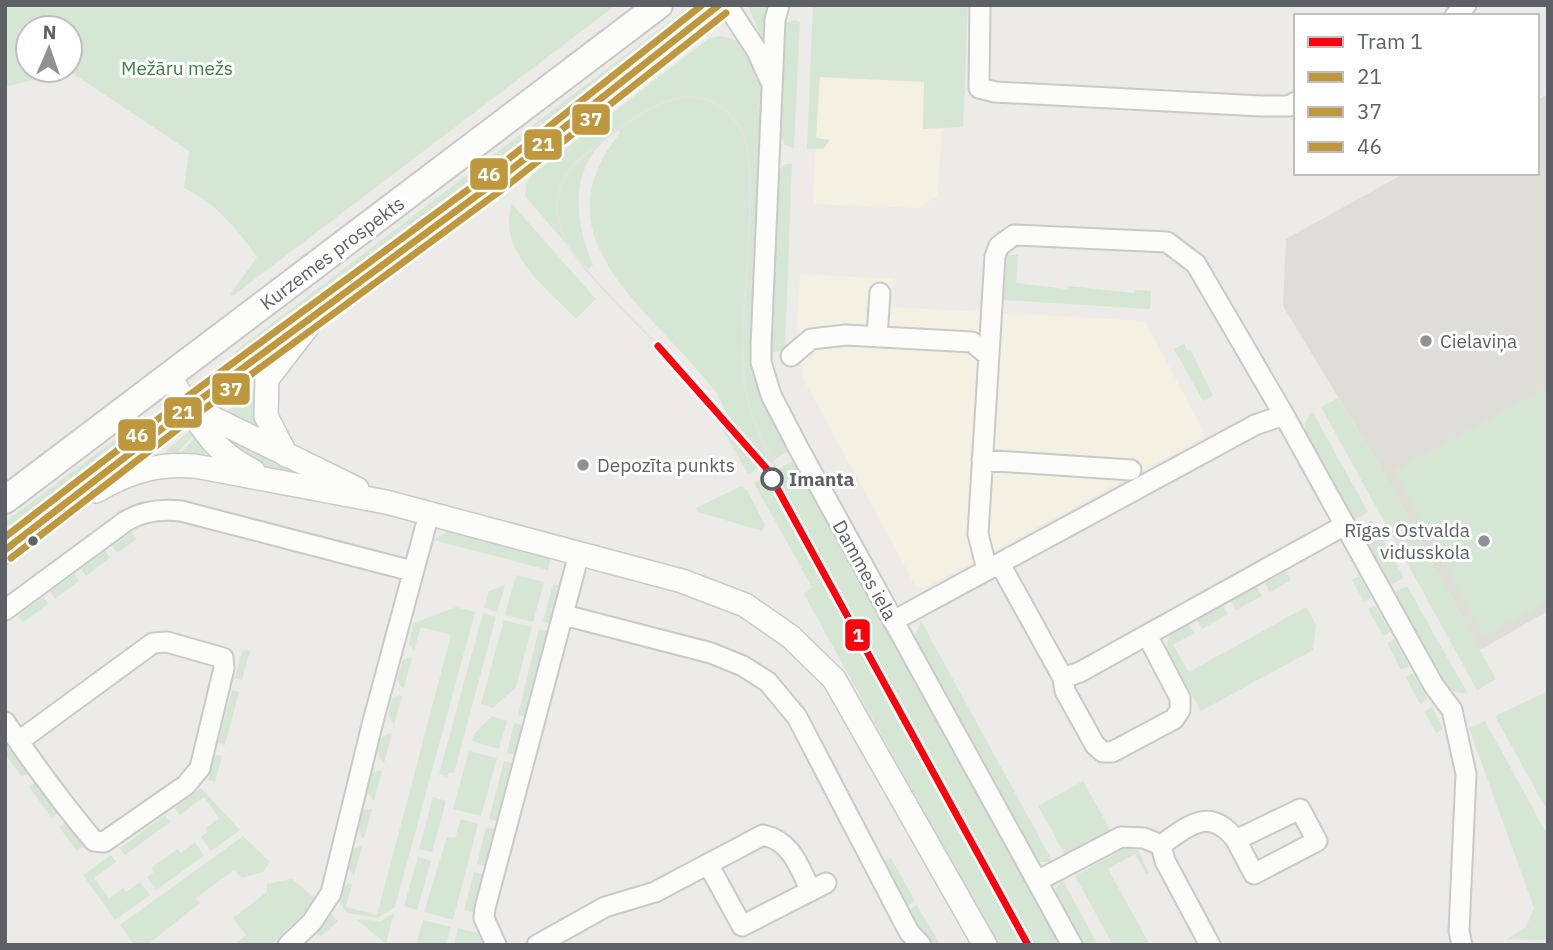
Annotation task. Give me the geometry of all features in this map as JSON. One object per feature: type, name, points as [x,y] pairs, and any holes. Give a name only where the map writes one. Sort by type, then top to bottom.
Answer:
[{"type":"main road","name":"Kurzemes prospekts","points":[[5,500],[659,5]]},
{"type":"main road","name":"Kurzemes prospekts","points":[[5,550],[190,407],[498,180],[719,5]]},
{"type":"street","name":"Dammes iela","points":[[727,5],[757,51],[771,84]]},
{"type":"street","name":"Dammes iela","points":[[779,5],[775,20],[771,84],[761,362],[778,410],[1072,945]]},
{"type":"street","points":[[980,5],[979,88],[995,92],[1261,106],[1289,106],[1294,103]]},
{"type":"street","points":[[1147,635],[1180,698],[1180,710],[1174,719],[1112,752],[1102,752],[1095,745],[1065,691],[1063,678],[993,567],[978,534],[995,256],[999,246],[1014,235],[1167,242],[1196,264],[1284,415],[1434,686],[1452,710],[1461,740],[1466,774],[1459,931],[1462,945]]},
{"type":"street","points":[[877,337],[880,293]]},
{"type":"street","points":[[286,455],[266,416],[267,379],[318,313]]},
{"type":"street","points":[[791,356],[811,339],[846,335],[972,342],[989,356]]},
{"type":"street","points":[[169,377],[190,407],[201,431],[232,461],[272,481]]},
{"type":"street","points":[[190,407],[386,502]]},
{"type":"street","points":[[892,621],[1255,425],[1284,415]]},
{"type":"street","points":[[982,460],[1131,470]]},
{"type":"street","points":[[41,523],[115,480],[152,466],[195,466],[386,502],[715,591],[769,620],[814,657],[848,701],[985,945]]},
{"type":"street","points":[[5,610],[126,521],[142,513],[163,510],[181,510],[412,571]]},
{"type":"street","points":[[288,945],[312,922],[331,893],[412,571],[429,514]]},
{"type":"street","points":[[1063,678],[1147,635],[1345,525]]},
{"type":"street","points":[[496,945],[484,919],[485,908],[579,554]]},
{"type":"street","points":[[564,615],[711,653],[743,666],[768,682],[797,717],[910,941]]},
{"type":"street","points":[[5,722],[19,741],[94,841],[104,842],[186,785],[200,768],[224,668],[223,658],[167,642],[153,643],[19,741]]},
{"type":"street","points":[[1161,845],[1197,822],[1208,820],[1225,826],[1236,840]]},
{"type":"street","points":[[537,945],[605,907],[655,892],[708,864],[763,835],[776,838],[789,849],[819,887],[742,926],[708,864]]},
{"type":"street","points":[[1037,881],[1121,837],[1144,838],[1161,845]]},
{"type":"street","points":[[1161,845],[1166,861],[1210,945]]},
{"type":"shaded area","points":[[819,77],[925,82],[923,128],[942,129],[937,196],[919,208],[813,204]]},
{"type":"shaded area","name":"Cielaviņa","points":[[1548,94],[1548,611],[1480,650],[1382,470],[1283,306],[1286,239],[1401,175],[1539,175],[1539,99]]},
{"type":"shaded area","points":[[800,274],[893,279],[892,307],[1145,321],[1206,436],[923,589],[915,585],[804,380],[797,328]]},
{"type":"green space","name":"Mežāru mežs","points":[[5,5],[616,5],[234,295],[230,295],[257,257],[225,218],[206,201],[184,188],[189,151],[84,81],[84,14],[14,14],[14,84],[17,84],[5,87]]},
{"type":"green space","points":[[691,5],[702,5],[231,365],[235,352],[247,342]]},
{"type":"green space","points":[[749,5],[766,7],[767,51],[749,9]]},
{"type":"green space","points":[[813,5],[968,5],[963,127],[923,129],[924,82],[820,77],[816,138],[830,140],[823,149],[807,149]]},
{"type":"green space","points":[[795,20],[800,22],[794,148],[785,145],[781,136],[786,23]]},
{"type":"green space","points":[[719,36],[744,46],[764,85],[752,352],[755,376],[791,450],[748,474],[718,421],[727,414],[717,394],[637,305],[613,274],[596,242],[590,208],[596,172],[620,133],[618,130],[590,157],[579,191],[581,228],[593,265],[588,269],[525,196],[526,184],[532,175],[708,39]]},
{"type":"green space","points":[[786,164],[792,164],[785,346],[782,350],[771,353],[777,179],[779,170]]},
{"type":"green space","points":[[512,204],[596,299],[576,319],[539,282],[518,253],[511,238],[509,221]]},
{"type":"green space","points":[[1007,255],[1018,255],[1016,283],[1134,293],[1135,290],[1151,291],[1150,309],[1004,300]]},
{"type":"green space","points":[[1184,344],[1188,351],[1191,350],[1213,396],[1203,401],[1174,349]]},
{"type":"green space","name":"Rīgas Ostvalda vidusskola","points":[[1548,387],[1548,601],[1484,636],[1394,471]]},
{"type":"green space","points":[[258,388],[263,430],[224,414]]},
{"type":"green space","points":[[1338,398],[1382,470],[1496,679],[1477,690],[1321,407]]},
{"type":"green space","points":[[1312,411],[1368,512],[1354,520],[1306,434],[1305,423]]},
{"type":"green space","points":[[151,425],[5,533],[5,522],[119,437],[133,428]]},
{"type":"green space","points":[[215,429],[297,470],[297,474],[272,473],[261,468],[242,455]]},
{"type":"green space","points":[[190,431],[194,435],[174,456],[166,451]]},
{"type":"green space","points":[[196,437],[208,458],[177,457]]},
{"type":"green space","points":[[795,460],[1061,945],[997,945],[804,594],[812,587],[754,483]]},
{"type":"green space","points":[[741,486],[747,490],[765,525],[762,531],[698,512],[696,508]]},
{"type":"green space","points":[[1372,520],[1404,578],[1390,585],[1358,528]]},
{"type":"green space","points":[[449,531],[551,556],[548,570],[433,540]]},
{"type":"green space","points":[[132,532],[137,539],[117,553],[112,546]]},
{"type":"green space","points":[[105,551],[110,558],[86,576],[81,569]]},
{"type":"green space","points":[[1286,571],[1291,580],[1270,592],[1265,583]]},
{"type":"green space","points":[[74,574],[79,581],[55,599],[50,592]]},
{"type":"green space","points":[[516,575],[544,582],[533,622],[505,615]]},
{"type":"green space","points":[[1359,576],[1371,597],[1364,602],[1352,580]]},
{"type":"green space","points":[[553,584],[562,587],[552,624],[543,621]]},
{"type":"green space","points":[[505,585],[497,612],[484,608],[489,591]]},
{"type":"green space","points":[[1407,586],[1468,694],[1447,690],[1393,593]]},
{"type":"green space","points":[[1257,587],[1262,596],[1236,610],[1231,601]]},
{"type":"green space","points":[[43,597],[48,604],[23,622],[18,616]]},
{"type":"green space","points":[[1375,605],[1390,632],[1383,636],[1368,609]]},
{"type":"green space","points":[[1223,606],[1228,614],[1202,629],[1197,620]]},
{"type":"green space","points":[[456,607],[475,612],[395,907],[377,918],[347,913],[339,901],[343,888],[349,883],[352,884],[346,907],[377,915],[451,635],[421,627],[414,650],[409,644],[414,623]]},
{"type":"green space","points":[[1306,607],[1316,625],[1313,650],[1201,711],[1166,649],[1170,634],[1189,624],[1194,633],[1173,645],[1189,672]]},
{"type":"green space","points":[[483,613],[496,617],[454,773],[449,772],[447,777],[439,774]]},
{"type":"green space","points":[[504,620],[532,627],[516,687],[493,708],[481,704]]},
{"type":"green space","points":[[921,621],[1053,862],[1039,862],[915,636]]},
{"type":"green space","points":[[539,629],[550,632],[528,717],[518,715]]},
{"type":"green space","points":[[1394,639],[1409,666],[1401,670],[1387,643]]},
{"type":"green space","points":[[250,651],[242,680],[235,678],[242,652]]},
{"type":"green space","points":[[412,658],[404,688],[397,680],[403,659]]},
{"type":"green space","points":[[1413,673],[1428,700],[1420,704],[1406,677]]},
{"type":"green space","points":[[232,690],[239,692],[225,745],[218,743]]},
{"type":"green space","points":[[1548,691],[1548,812],[1495,716]]},
{"type":"green space","points":[[402,696],[394,725],[388,716],[392,699]]},
{"type":"green space","points":[[1432,707],[1443,729],[1436,733],[1424,711]]},
{"type":"green space","points":[[492,716],[507,721],[499,749],[472,741],[474,734]]},
{"type":"green space","points":[[1485,721],[1548,836],[1548,945],[1545,940],[1507,939],[1526,927],[1534,908],[1469,728]]},
{"type":"green space","points":[[514,723],[526,726],[518,756],[507,753]]},
{"type":"green space","points":[[392,734],[384,763],[377,754],[381,738]]},
{"type":"green space","points":[[5,741],[29,772],[22,777],[5,754]]},
{"type":"green space","points":[[469,751],[497,758],[481,816],[453,809]]},
{"type":"green space","points":[[215,755],[222,756],[215,782],[208,780]]},
{"type":"green space","points":[[504,761],[516,764],[500,822],[489,819]]},
{"type":"green space","points":[[382,771],[374,801],[367,792],[371,774]]},
{"type":"green space","points":[[1083,781],[1111,831],[1066,856],[1038,806]]},
{"type":"green space","points":[[36,782],[59,812],[52,818],[29,787]]},
{"type":"green space","points":[[201,788],[240,830],[211,851],[201,837],[208,832],[206,828],[219,818],[204,797],[180,815],[175,808]]},
{"type":"green space","points":[[433,797],[446,801],[432,852],[419,849]]},
{"type":"green space","points":[[372,809],[362,838],[360,817],[363,810]]},
{"type":"green space","points":[[165,815],[170,822],[125,855],[120,848]]},
{"type":"green space","points":[[461,819],[478,824],[453,920],[424,912],[447,837],[455,838]]},
{"type":"green space","points":[[66,822],[85,846],[77,851],[59,827]]},
{"type":"green space","points":[[486,827],[498,830],[488,867],[477,864]]},
{"type":"green space","points":[[243,836],[270,862],[263,872],[242,878],[234,870],[196,898],[200,903],[147,945],[134,945],[120,925]]},
{"type":"green space","points":[[195,842],[204,856],[156,890],[147,877],[154,872],[151,868],[177,849],[181,853]]},
{"type":"green space","points":[[362,846],[354,876],[348,867],[352,850]]},
{"type":"green space","points":[[1126,848],[1138,850],[1149,873],[1147,875],[1135,854],[1108,869],[1150,945],[1113,945],[1075,876]]},
{"type":"green space","points":[[111,855],[116,862],[94,878],[109,898],[123,888],[126,892],[140,882],[150,895],[115,920],[83,875]]},
{"type":"green space","points":[[418,857],[431,861],[417,910],[404,906]]},
{"type":"green space","points":[[891,858],[915,901],[907,906],[883,862]]},
{"type":"green space","points":[[474,872],[486,875],[476,913],[464,910]]},
{"type":"green space","points":[[292,879],[317,900],[271,945],[234,945],[246,935],[233,918],[267,892],[267,884]]},
{"type":"green space","points":[[1062,879],[1098,945],[1084,945],[1055,890]]},
{"type":"green space","points":[[917,905],[940,945],[928,945],[909,910]]},
{"type":"green space","points":[[394,913],[386,944],[356,919],[381,921]]},
{"type":"green space","points":[[332,914],[338,921],[320,937],[314,931]]},
{"type":"green space","points":[[423,920],[451,927],[446,945],[416,945]]},
{"type":"green space","points":[[458,928],[481,934],[487,945],[454,945]]},
{"type":"tram line","points":[[658,346],[578,260],[562,233],[558,200],[560,187],[567,174],[595,147],[657,105],[692,97],[709,100],[725,110],[740,128],[747,147],[750,207],[743,370],[747,398],[755,424],[779,475]]},
{"type":"tram line","name":"1","points":[[658,346],[766,468],[1028,945]]},
{"type":"transit line","name":"46","points":[[5,537],[184,399],[492,172],[702,5]]},
{"type":"transit line","name":"21","points":[[5,550],[190,407],[498,180],[719,5]]},
{"type":"transit line","name":"37","points":[[11,558],[196,415],[504,188],[726,13]]},
{"type":"place","name":"Cielaviņa","points":[[1426,341]]},
{"type":"place","name":"Depozīta punkts","points":[[583,465]]},
{"type":"place","name":"Imanta","points":[[772,479]]},
{"type":"place","name":"Rīgas Ostvalda vidusskola","points":[[1484,541]]}]
